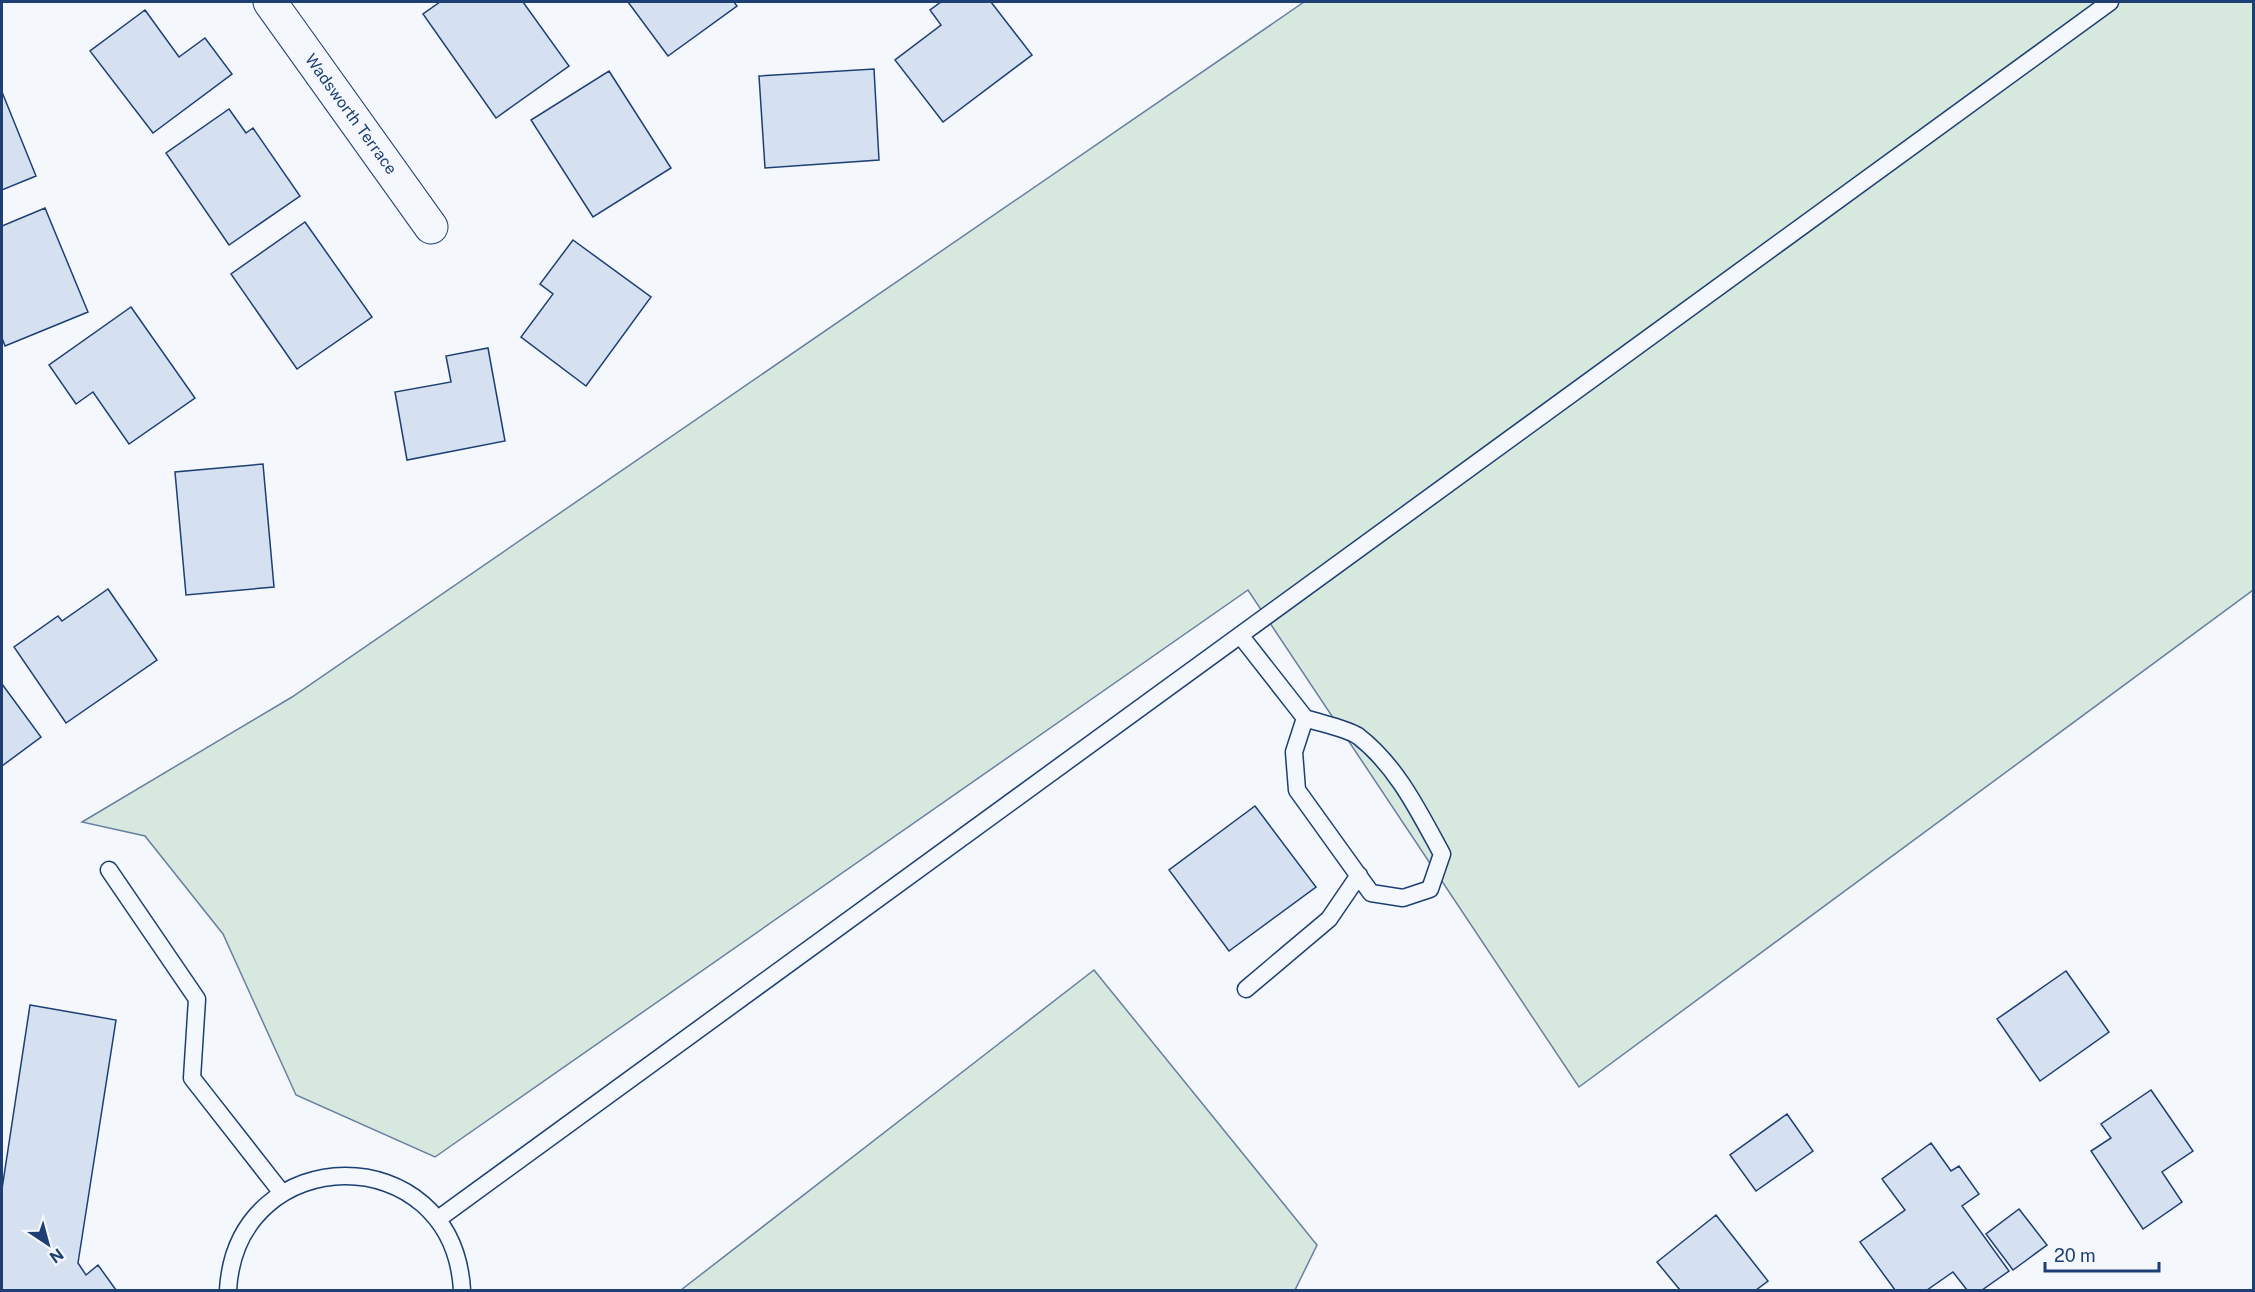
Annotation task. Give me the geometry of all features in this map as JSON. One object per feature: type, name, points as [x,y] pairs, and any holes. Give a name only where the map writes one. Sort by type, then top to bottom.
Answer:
[{"type":"street","name":"Wadsworth Terrace","points":[[270,2],[431,226]]},
{"type":"lane","points":[[438,1219],[2110,2]]},
{"type":"lane","points":[[1240,635],[1305,718],[1356,735],[1384,761],[1411,796],[1442,854],[1430,889],[1402,898],[1371,893],[1297,790],[1293,752],[1305,718]]},
{"type":"lane","points":[[109,870],[197,999],[192,1078],[282,1193]]},
{"type":"lane","points":[[1246,989],[1329,919],[1359,875]]},
{"type":"lane","points":[[228,1290],[229,1269],[240,1239],[258,1214],[282,1193],[311,1180],[326,1176],[357,1175],[402,1189],[438,1219],[457,1256],[462,1290]]},
{"type":"shaded area","points":[[1304,2],[2253,2],[2253,590],[1579,1087],[1248,590],[435,1157],[296,1095],[223,934],[145,836],[82,822],[292,697]]},
{"type":"shaded area","points":[[1094,970],[1317,1245],[1295,1290],[681,1290]]},
{"type":"building","points":[[440,2],[523,2],[569,66],[496,118],[423,14]]},
{"type":"building","points":[[628,2],[734,2],[737,6],[668,56]]},
{"type":"building","points":[[941,2],[991,2],[1032,55],[943,122],[895,60],[941,25],[930,10]]},
{"type":"building","points":[[145,10],[179,57],[205,38],[232,74],[153,133],[90,51]]},
{"type":"building","points":[[874,69],[879,160],[765,168],[759,76]]},
{"type":"building","points":[[609,71],[671,168],[593,217],[531,120]]},
{"type":"building","points":[[2,92],[36,176],[2,190]]},
{"type":"building","points":[[229,109],[246,133],[253,128],[300,196],[229,245],[166,153]]},
{"type":"building","points":[[45,208],[88,312],[5,346],[2,338],[2,226]]},
{"type":"building","points":[[305,222],[372,317],[297,369],[231,274]]},
{"type":"building","points":[[573,240],[651,297],[586,386],[521,337],[553,294],[540,284]]},
{"type":"building","points":[[131,307],[195,398],[129,444],[93,392],[76,404],[49,365]]},
{"type":"building","points":[[488,348],[505,441],[407,460],[395,392],[451,382],[446,356]]},
{"type":"building","points":[[263,464],[274,587],[186,595],[175,472]]},
{"type":"building","points":[[108,589],[157,660],[66,723],[14,647],[58,616],[62,621]]},
{"type":"building","points":[[2,684],[41,737],[2,766]]},
{"type":"building","points":[[1255,806],[1316,887],[1229,951],[1169,870]]},
{"type":"building","points":[[2066,971],[2109,1032],[2040,1081],[1997,1019]]},
{"type":"building","points":[[30,1005],[116,1020],[78,1263],[86,1275],[98,1265],[116,1290],[2,1290],[2,1189]]},
{"type":"building","points":[[2151,1090],[2193,1151],[2162,1172],[2182,1202],[2143,1229],[2091,1151],[2111,1138],[2101,1124]]},
{"type":"building","points":[[1787,1114],[1813,1151],[1756,1191],[1730,1155]]},
{"type":"building","points":[[1931,1143],[1951,1171],[1959,1166],[1979,1194],[1962,1206],[2009,1271],[1982,1290],[1967,1290],[1953,1272],[1927,1290],[1895,1290],[1860,1242],[1905,1210],[1882,1179]]},
{"type":"building","points":[[2019,1209],[2047,1245],[2013,1270],[1986,1234]]},
{"type":"building","points":[[1716,1215],[1768,1281],[1756,1290],[1680,1290],[1657,1262]]}]
